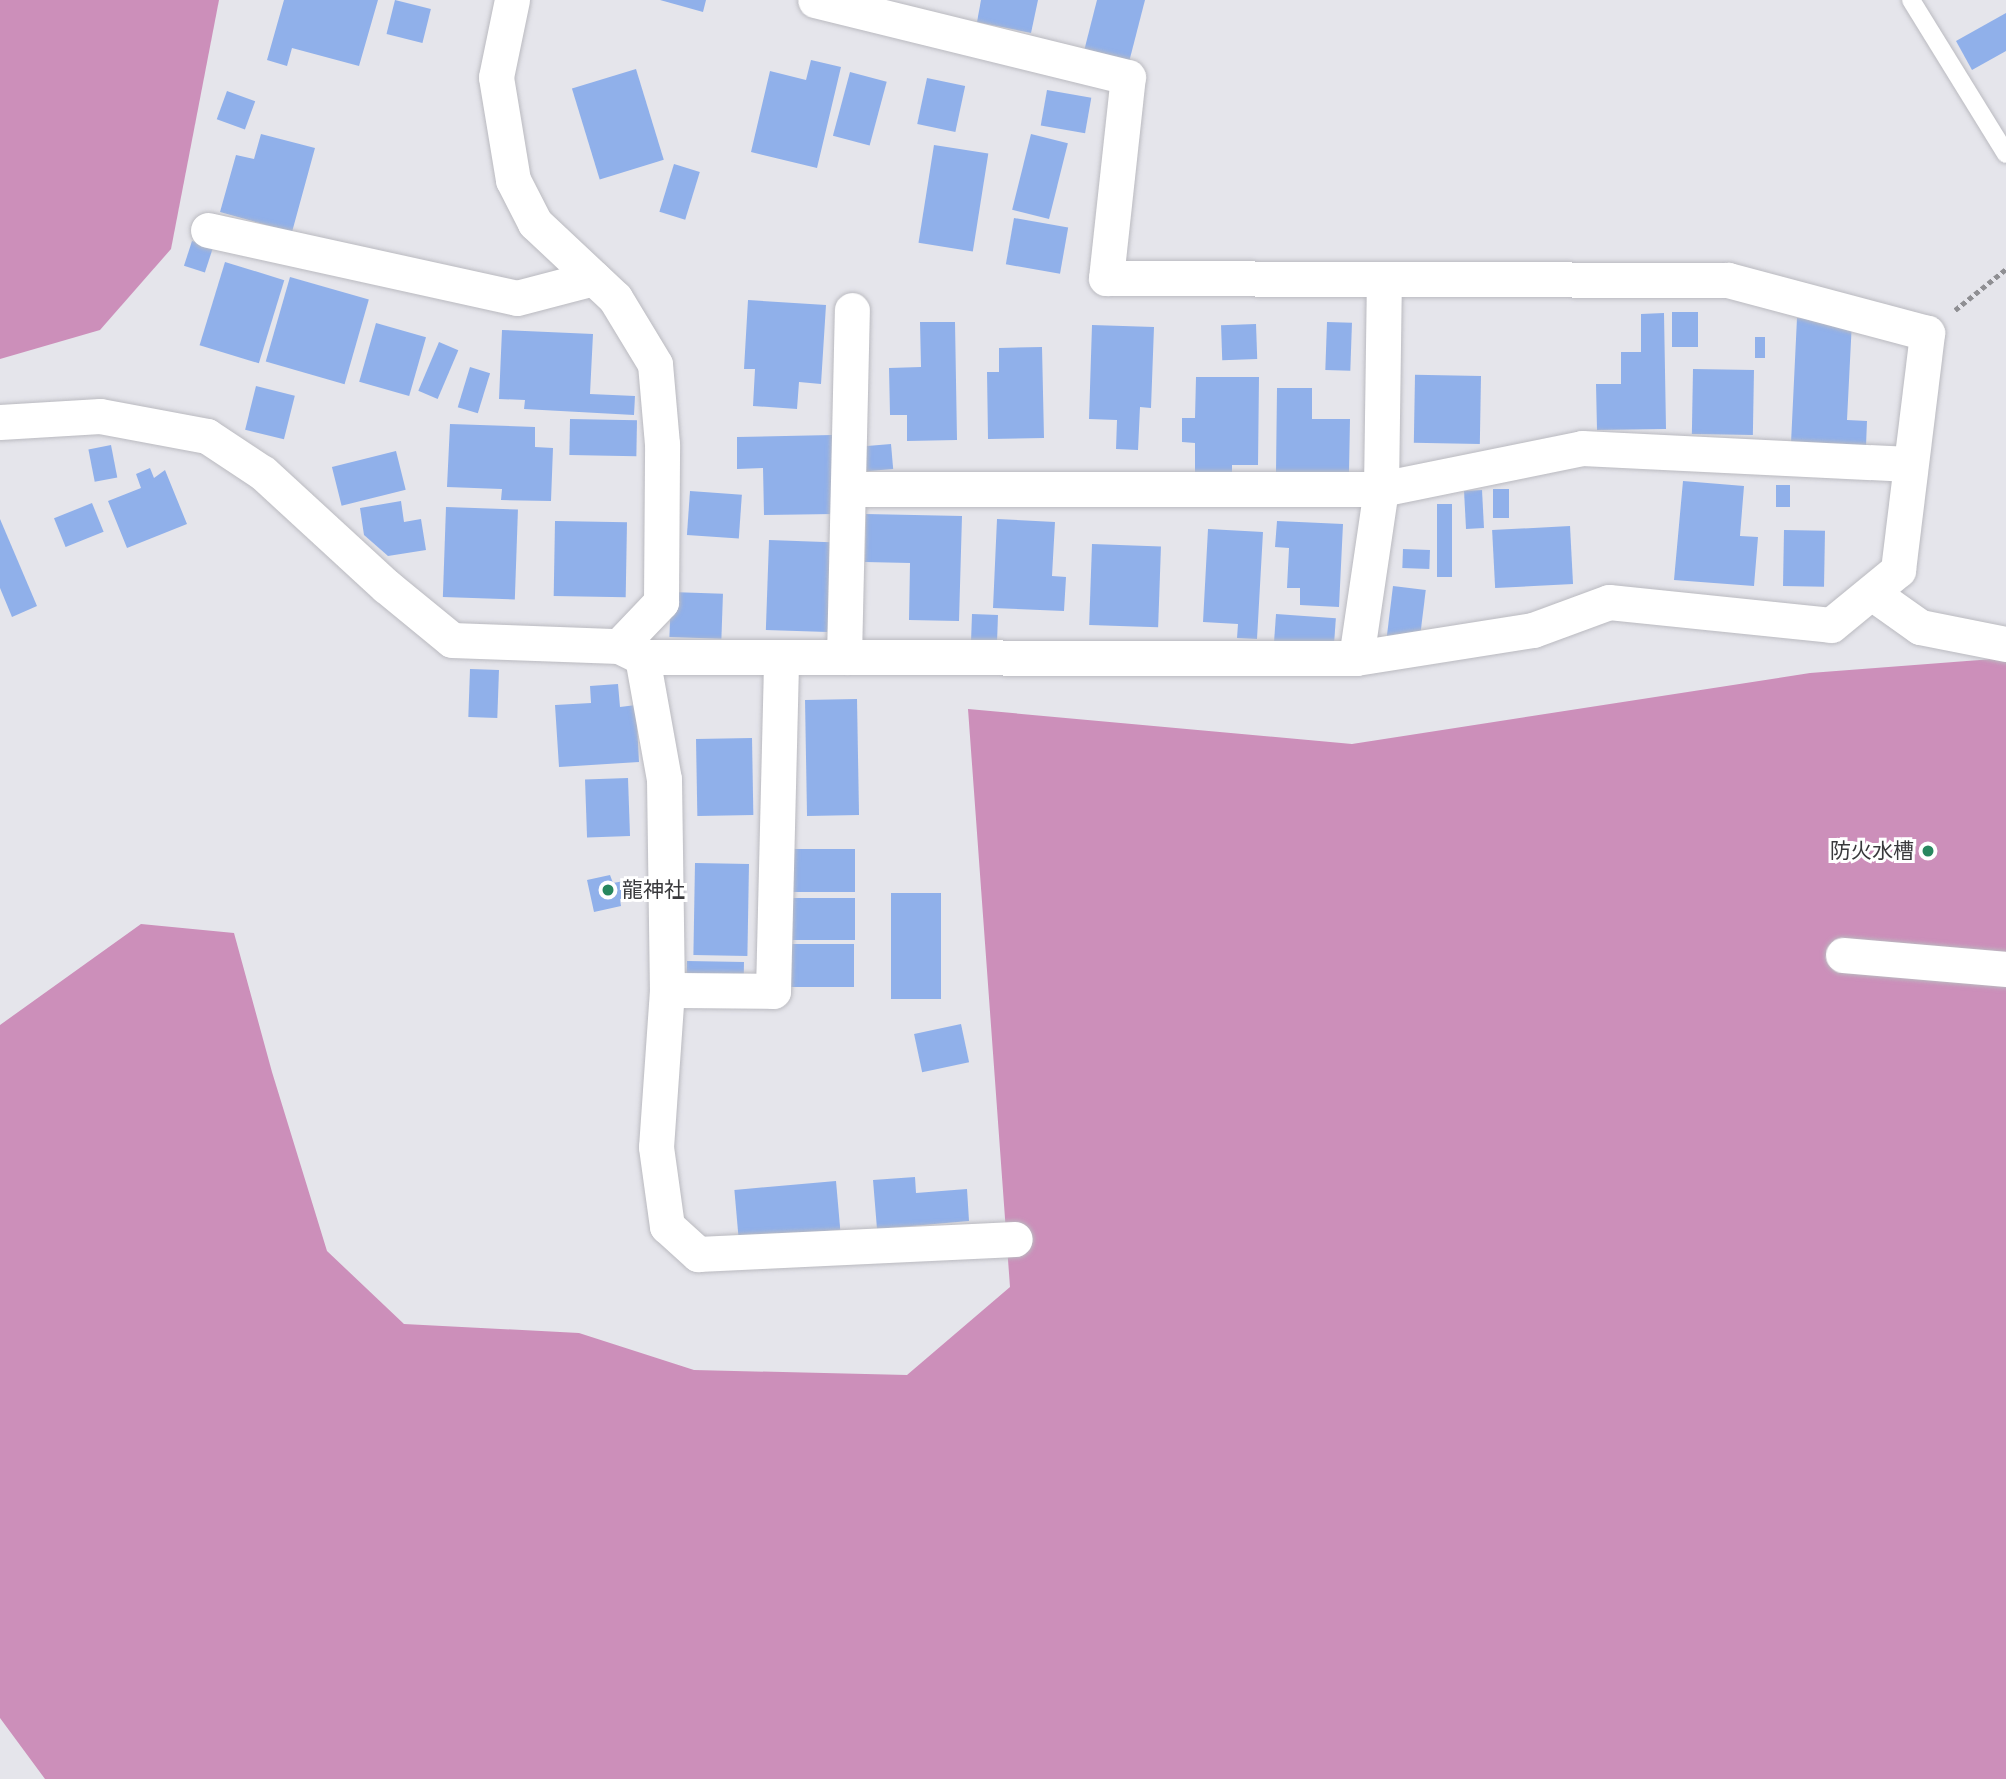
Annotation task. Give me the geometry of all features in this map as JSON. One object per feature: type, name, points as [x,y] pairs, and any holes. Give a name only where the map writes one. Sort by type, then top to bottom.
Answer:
[{"type":"street","points":[[512,0],[496,77],[513,180],[535,223],[615,298],[655,364],[662,444],[661,602],[631,652],[664,779],[667,990],[656,1147],[667,1226],[698,1254],[1015,1239]]},
{"type":"street","points":[[0,422],[100,416],[206,436],[263,473],[386,586],[452,640],[631,652],[781,658],[1356,658],[1534,631],[1609,602],[1830,625],[1898,570],[1927,333],[1728,280],[1106,278],[1128,77],[815,0]]},
{"type":"street","points":[[208,230],[517,298],[593,278]]},
{"type":"street","points":[[1356,658],[1381,489],[1384,280]]},
{"type":"street","points":[[844,657],[852,310]]},
{"type":"street","points":[[848,489],[1381,489],[1582,448],[1910,464]]},
{"type":"street","points":[[1872,593],[1920,627],[2006,644]]},
{"type":"street","points":[[667,990],[773,991],[781,658]]},
{"type":"street","points":[[1843,955],[2006,969]]},
{"type":"lane","points":[[1911,0],[2006,154]]},
{"type":"path","points":[[1927,333],[2006,269]]},
{"type":"shaded area","points":[[0,0],[219,0],[171,249],[100,330],[0,359]]},
{"type":"shaded area","points":[[2006,658],[2006,1779],[45,1779],[0,1718],[0,1025],[141,924],[234,933],[272,1072],[327,1251],[404,1324],[579,1333],[694,1370],[907,1375],[1010,1287],[968,709],[1352,744],[1810,673]]},
{"type":"building","points":[[284,0],[378,0],[359,66],[292,48],[287,66],[267,60]]},
{"type":"building","points":[[395,0],[431,9],[422,43],[387,34]]},
{"type":"building","points":[[660,0],[706,0],[703,12]]},
{"type":"building","points":[[981,0],[1038,0],[1031,33],[977,22]]},
{"type":"building","points":[[1097,0],[1145,0],[1128,66],[1083,55]]},
{"type":"building","points":[[2006,13],[2006,51],[1972,70],[1956,41]]},
{"type":"building","points":[[811,60],[841,67],[817,168],[751,152],[770,71],[806,80]]},
{"type":"building","points":[[636,69],[664,160],[600,179],[572,89]]},
{"type":"building","points":[[850,72],[887,82],[870,146],[833,136]]},
{"type":"building","points":[[927,78],[965,86],[955,132],[917,124]]},
{"type":"building","points":[[1047,90],[1091,98],[1085,133],[1041,125]]},
{"type":"building","points":[[227,91],[255,101],[245,129],[217,119]]},
{"type":"building","points":[[261,134],[315,148],[292,232],[220,212],[236,155],[254,159]]},
{"type":"building","points":[[1031,134],[1068,143],[1049,219],[1012,210]]},
{"type":"building","points":[[934,145],[988,154],[973,251],[919,243]]},
{"type":"building","points":[[674,164],[700,172],[685,220],[659,212]]},
{"type":"building","points":[[1014,218],[1068,228],[1060,274],[1006,264]]},
{"type":"building","points":[[192,241],[213,248],[205,273],[184,266]]},
{"type":"building","points":[[225,262],[284,280],[259,363],[200,345]]},
{"type":"building","points":[[290,277],[369,300],[345,384],[266,362]]},
{"type":"building","points":[[748,300],[826,305],[821,384],[799,382],[797,409],[753,406],[755,369],[744,369]]},
{"type":"building","points":[[1672,312],[1698,312],[1698,347],[1672,347]]},
{"type":"building","points":[[1664,313],[1666,429],[1597,430],[1596,384],[1621,384],[1621,352],[1641,352],[1641,314]]},
{"type":"building","points":[[1797,318],[1852,321],[1847,420],[1867,421],[1866,446],[1791,443]]},
{"type":"building","points":[[920,322],[955,322],[957,440],[907,441],[907,415],[890,415],[889,368],[921,367]]},
{"type":"building","points":[[1327,322],[1352,323],[1350,371],[1325,370]]},
{"type":"building","points":[[376,323],[426,337],[409,396],[359,382]]},
{"type":"building","points":[[1256,324],[1257,359],[1222,360],[1221,325]]},
{"type":"building","points":[[1092,325],[1154,327],[1151,408],[1140,407],[1138,450],[1116,449],[1117,420],[1089,419]]},
{"type":"building","points":[[502,330],[593,334],[590,394],[635,396],[634,415],[524,409],[525,400],[499,399]]},
{"type":"building","points":[[1755,337],[1765,337],[1765,358],[1755,358]]},
{"type":"building","points":[[439,342],[458,350],[438,399],[418,391]]},
{"type":"building","points":[[1042,347],[1044,438],[988,439],[987,372],[999,372],[999,348]]},
{"type":"building","points":[[470,367],[490,373],[478,413],[458,407]]},
{"type":"building","points":[[1693,369],[1754,370],[1753,435],[1692,434]]},
{"type":"building","points":[[1415,375],[1481,376],[1480,444],[1414,443]]},
{"type":"building","points":[[1196,377],[1259,377],[1258,465],[1232,465],[1232,482],[1195,482],[1195,443],[1182,442],[1182,418],[1195,418]]},
{"type":"building","points":[[256,386],[295,396],[284,439],[245,430]]},
{"type":"building","points":[[1277,388],[1312,388],[1312,419],[1350,419],[1349,472],[1276,472]]},
{"type":"building","points":[[570,419],[637,420],[636,456],[569,455]]},
{"type":"building","points":[[450,424],[535,427],[535,447],[553,448],[551,501],[501,500],[502,489],[447,487]]},
{"type":"building","points":[[832,435],[834,514],[764,515],[763,468],[737,469],[737,437]]},
{"type":"building","points":[[891,444],[893,469],[866,471],[864,446]]},
{"type":"building","points":[[111,445],[117,477],[95,482],[88,449]]},
{"type":"building","points":[[396,451],[406,490],[342,506],[332,467]]},
{"type":"building","points":[[150,468],[154,478],[165,470],[187,524],[127,548],[108,501],[141,488],[136,474]]},
{"type":"building","points":[[1683,481],[1744,486],[1740,536],[1758,537],[1754,586],[1674,580]]},
{"type":"building","points":[[1776,485],[1790,485],[1790,507],[1776,507]]},
{"type":"building","points":[[1493,489],[1509,489],[1509,518],[1493,518]]},
{"type":"building","points":[[1482,490],[1484,528],[1466,529],[1464,491]]},
{"type":"building","points":[[690,491],[742,495],[739,539],[687,535]]},
{"type":"building","points":[[401,501],[404,522],[421,519],[426,550],[388,556],[364,535],[360,508]]},
{"type":"building","points":[[92,503],[104,532],[66,547],[54,518]]},
{"type":"building","points":[[1437,504],[1452,504],[1452,577],[1437,577]]},
{"type":"building","points":[[446,507],[518,510],[515,599],[443,597]]},
{"type":"building","points":[[866,514],[962,516],[959,621],[909,620],[910,563],[865,562]]},
{"type":"building","points":[[0,519],[37,606],[12,617],[0,588]]},
{"type":"building","points":[[997,519],[1055,522],[1052,576],[1066,577],[1064,611],[993,608]]},
{"type":"building","points":[[555,521],[627,522],[626,597],[554,596]]},
{"type":"building","points":[[1277,521],[1343,524],[1339,607],[1300,605],[1300,588],[1287,588],[1289,548],[1275,547]]},
{"type":"building","points":[[1570,526],[1573,584],[1495,588],[1492,530]]},
{"type":"building","points":[[1208,529],[1263,532],[1257,639],[1237,638],[1238,624],[1203,622]]},
{"type":"building","points":[[1784,530],[1825,531],[1824,587],[1783,586]]},
{"type":"building","points":[[769,540],[831,542],[828,632],[766,630]]},
{"type":"building","points":[[1092,544],[1161,546],[1158,627],[1089,625]]},
{"type":"building","points":[[1403,549],[1430,550],[1429,569],[1402,568]]},
{"type":"building","points":[[1393,586],[1426,590],[1420,640],[1387,636]]},
{"type":"building","points":[[671,592],[723,594],[721,639],[669,637]]},
{"type":"building","points":[[972,614],[998,615],[997,643],[971,642]]},
{"type":"building","points":[[1276,614],[1336,618],[1334,645],[1274,641]]},
{"type":"building","points":[[470,669],[499,670],[497,718],[468,717]]},
{"type":"building","points":[[618,684],[620,707],[636,705],[639,762],[559,767],[555,705],[591,703],[590,686]]},
{"type":"building","points":[[857,699],[859,815],[807,816],[805,700]]},
{"type":"building","points":[[752,738],[753,815],[697,816],[696,739]]},
{"type":"building","points":[[628,778],[630,836],[587,837],[585,780]]},
{"type":"building","points":[[790,849],[855,849],[855,892],[790,892]]},
{"type":"building","points":[[695,863],[749,864],[747,956],[693,955]]},
{"type":"building","name":"龍神社","points":[[610,875],[613,883],[624,881],[627,898],[620,899],[621,906],[594,912],[587,880]]},
{"type":"building","points":[[891,893],[941,893],[941,999],[891,999]]},
{"type":"building","points":[[790,898],[855,898],[855,940],[790,940]]},
{"type":"building","points":[[789,944],[854,944],[854,987],[789,987]]},
{"type":"building","points":[[687,961],[744,962],[744,982],[687,981]]},
{"type":"building","points":[[961,1024],[969,1062],[922,1072],[914,1034]]},
{"type":"building","points":[[915,1177],[916,1193],[967,1189],[969,1221],[877,1229],[873,1180]]},
{"type":"building","points":[[836,1181],[840,1230],[739,1239],[734,1190]]},
{"type":"place","name":"防火水槽","points":[[1928,851]]},
{"type":"place","name":"龍神社","points":[[608,890]]}]
